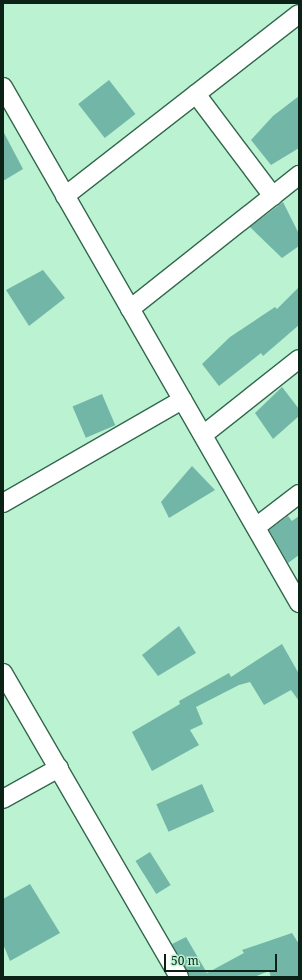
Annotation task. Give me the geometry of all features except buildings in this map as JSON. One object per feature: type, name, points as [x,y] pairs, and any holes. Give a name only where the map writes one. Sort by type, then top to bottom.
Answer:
[{"type":"street","points":[[65,196],[299,14]]},
{"type":"street","points":[[3,87],[299,603]]},
{"type":"street","points":[[196,94],[272,196]]},
{"type":"street","points":[[130,309],[299,175]]},
{"type":"street","points":[[203,436],[299,359]]},
{"type":"street","points":[[3,503],[182,400]]},
{"type":"street","points":[[256,527],[299,494]]},
{"type":"street","points":[[3,673],[179,977]]},
{"type":"street","points":[[3,799],[59,768]]}]
